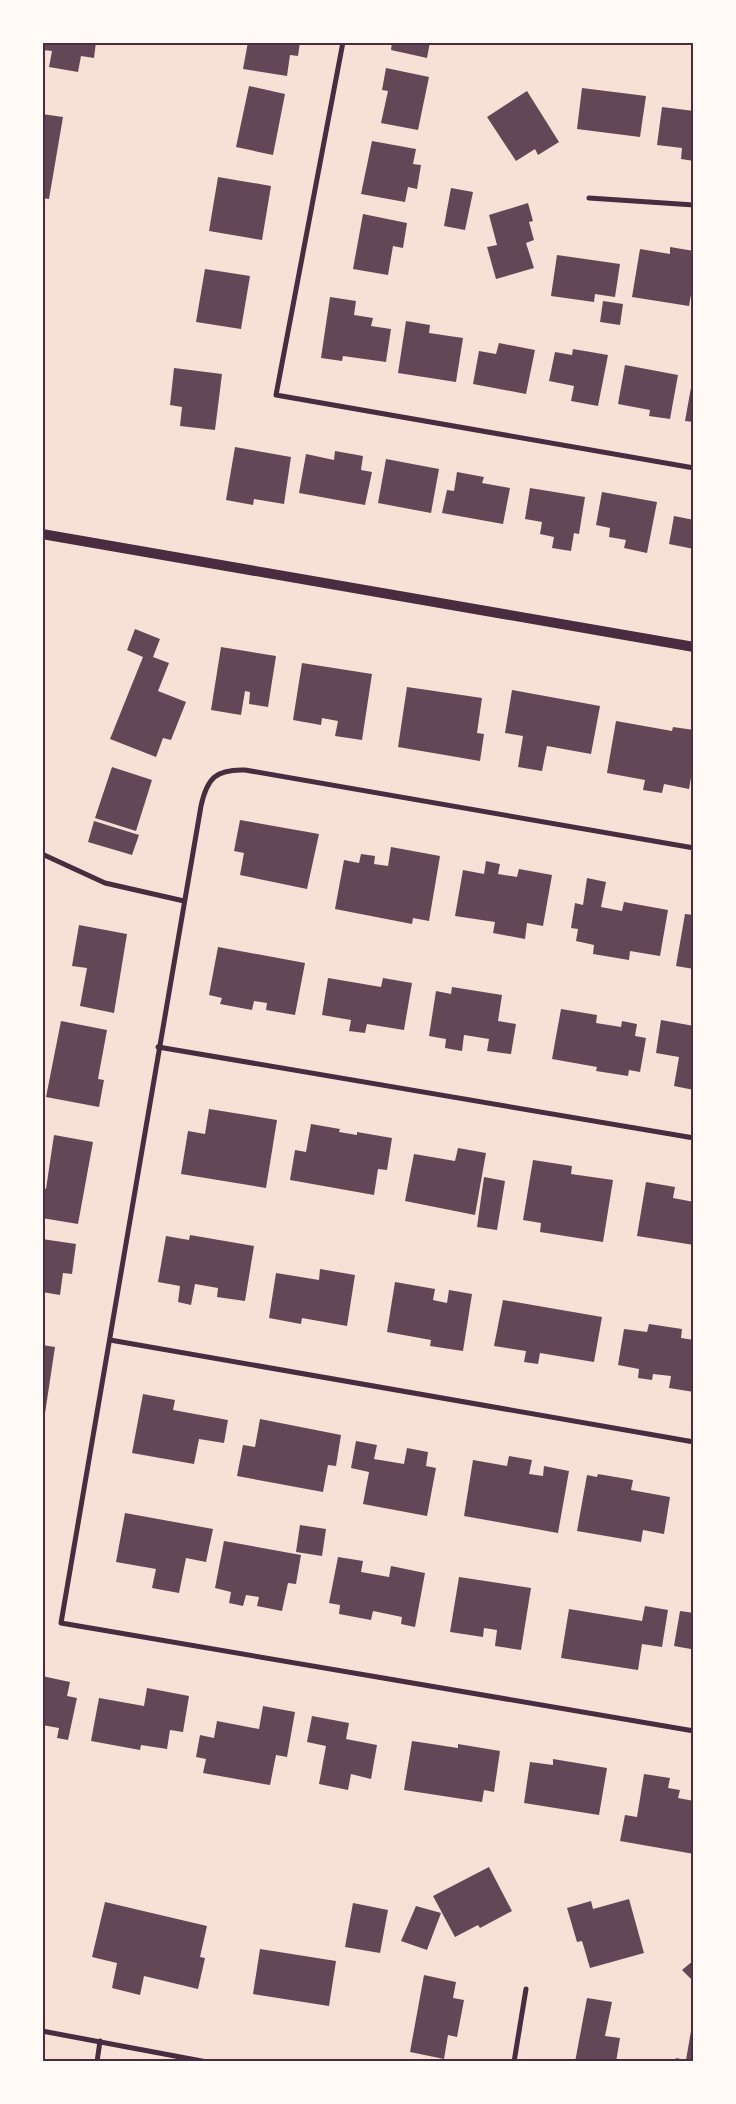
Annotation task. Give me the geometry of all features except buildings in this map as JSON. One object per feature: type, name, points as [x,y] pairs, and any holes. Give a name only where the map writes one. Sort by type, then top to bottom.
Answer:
[{"type":"main road","points":[[42,534],[694,647]]},
{"type":"street","points":[[343,42],[276,395],[694,468]]},
{"type":"street","points":[[589,198],[694,205]]},
{"type":"street","points":[[694,848],[245,770],[222,772],[213,777],[203,797],[184,901],[61,1623],[694,1731]]},
{"type":"street","points":[[42,854],[105,883],[184,901]]},
{"type":"street","points":[[158,1046],[694,1138]]},
{"type":"street","points":[[110,1340],[694,1442]]},
{"type":"street","points":[[514,2062],[526,1989]]},
{"type":"street","points":[[42,2031],[207,2062]]},
{"type":"street","points":[[97,2062],[100,2041]]}]
